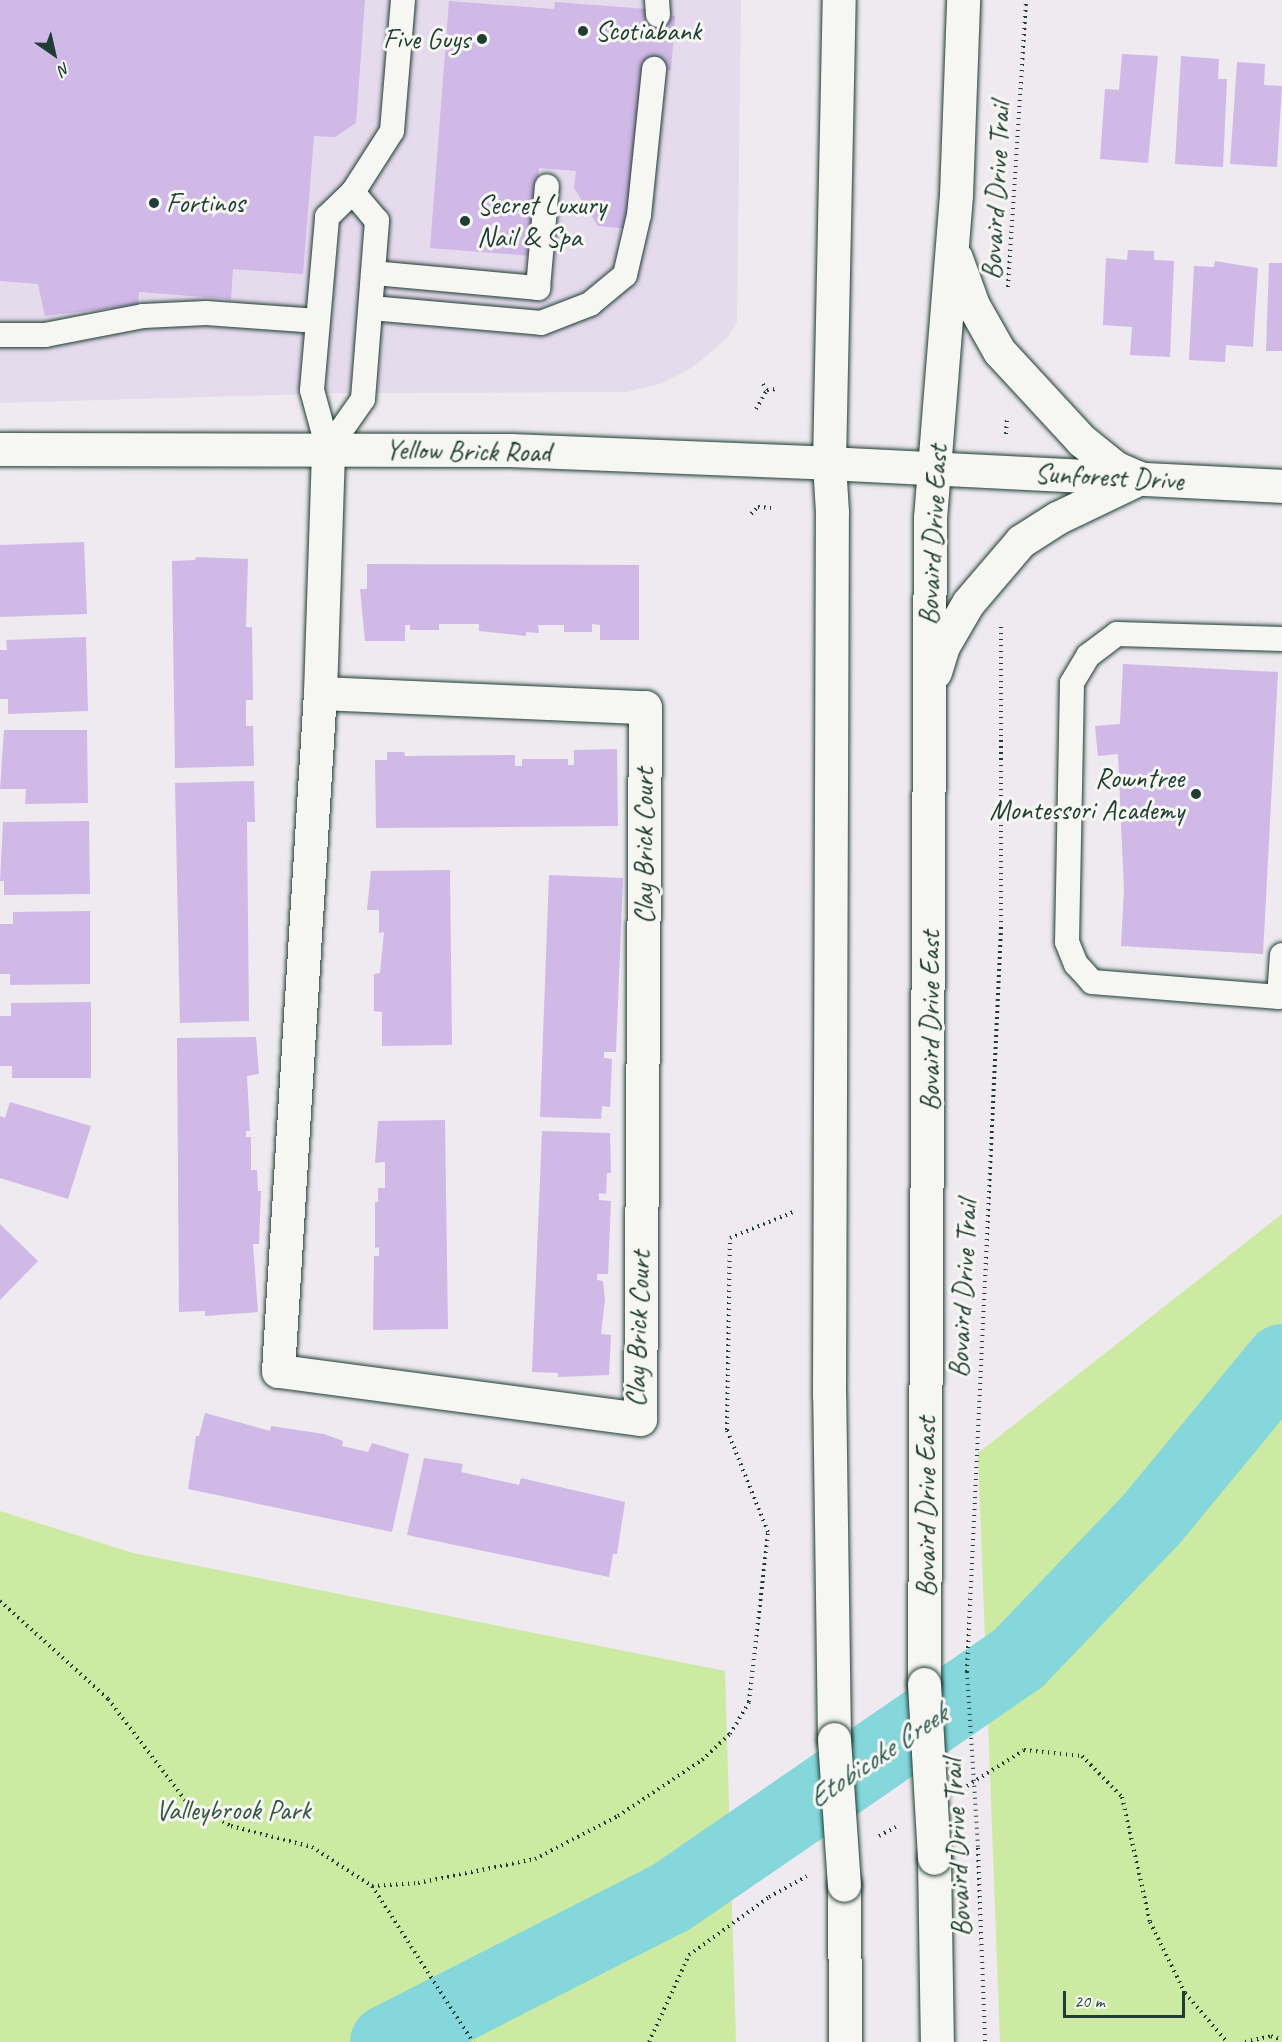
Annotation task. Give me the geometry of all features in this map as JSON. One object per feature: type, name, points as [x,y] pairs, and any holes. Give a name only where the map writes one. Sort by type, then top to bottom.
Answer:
[{"type":"main road","points":[[838,0],[829,462],[830,1197],[834,1739],[844,1885],[845,2042]]},
{"type":"main road","name":"Bovaird Drive East","points":[[937,2042],[933,1858],[924,1684],[931,934],[927,700],[930,519],[952,247],[963,0]]},
{"type":"main road","points":[[952,247],[973,306],[999,351],[1081,441],[1116,468],[1140,478]]},
{"type":"main road","name":"Yellow Brick Road","points":[[0,449],[510,450],[935,468]]},
{"type":"main road","name":"Clay Brick Court","points":[[320,693],[645,707],[640,1419],[278,1371],[320,693],[328,449]]},
{"type":"main road","name":"Sunforest Drive","points":[[935,468],[1282,486]]},
{"type":"main road","points":[[927,700],[943,646],[968,603],[998,563],[1021,541],[1057,518],[1140,478]]},
{"type":"lane","points":[[328,449],[312,390],[327,217],[353,192],[392,131],[403,0]]},
{"type":"lane","points":[[370,308],[541,323],[590,304],[625,275],[639,215],[654,69]]},
{"type":"lane","points":[[373,273],[538,288],[547,186]]},
{"type":"lane","points":[[328,449],[363,399],[378,221],[353,192]]},
{"type":"lane","points":[[0,335],[45,335],[143,316],[196,313],[318,321]]},
{"type":"lane","points":[[1282,639],[1117,634],[1089,656],[1072,683],[1067,942],[1076,964],[1092,982],[1281,997],[1282,955]]},
{"type":"path","name":"Bovaird Drive Trail","points":[[1011,298],[1008,289],[1026,0]]},
{"type":"path","points":[[763,384],[768,390]]},
{"type":"path","points":[[768,390],[776,389]]},
{"type":"path","points":[[756,409],[768,390]]},
{"type":"path","points":[[756,497],[758,507]]},
{"type":"path","points":[[751,514],[758,507],[771,508]]},
{"type":"path","name":"Bovaird Drive Trail","points":[[985,2042],[978,1848],[967,1672],[1001,928],[998,636],[1003,619]]},
{"type":"path","points":[[372,1886],[418,1883],[534,1859],[618,1816],[702,1760],[730,1734],[749,1702],[768,1533],[727,1430],[730,1238],[830,1197]]},
{"type":"path","points":[[0,1601],[108,1699],[186,1801],[231,1826],[312,1847],[372,1886],[394,1916],[473,2042]]},
{"type":"path","points":[[1245,2042],[1272,2036],[1282,2040]]},
{"type":"shaded area","points":[[0,0],[741,0],[737,322],[726,339],[693,367],[663,383],[627,392],[345,393],[0,403]]},
{"type":"green space","points":[[1282,1214],[1282,2042],[1000,2042],[978,1453]]},
{"type":"green space","name":"Valleybrook Park","points":[[0,1511],[133,1553],[725,1671],[736,2042],[0,2042]]},
{"type":"building","name":"Fortinos","points":[[0,0],[365,0],[356,123],[335,137],[314,136],[303,274],[233,269],[231,299],[139,292],[138,305],[45,316],[38,284],[0,281]]},
{"type":"building","points":[[449,1],[554,9],[555,2],[647,9],[647,14],[675,16],[671,70],[654,69],[631,229],[598,226],[574,188],[576,171],[539,168],[532,256],[430,248]]},
{"type":"building","points":[[1122,54],[1158,56],[1148,163],[1100,159],[1105,89],[1119,90]]},
{"type":"building","points":[[1181,56],[1219,59],[1218,79],[1227,79],[1223,167],[1175,164]]},
{"type":"building","points":[[1237,62],[1265,64],[1264,85],[1282,86],[1277,167],[1230,164]]},
{"type":"building","points":[[1128,250],[1154,251],[1154,260],[1174,261],[1170,357],[1130,355],[1132,327],[1103,325],[1106,258],[1127,260]]},
{"type":"building","points":[[1215,261],[1258,268],[1253,347],[1226,345],[1225,362],[1189,360],[1194,266],[1214,267]]},
{"type":"building","points":[[1269,263],[1282,263],[1282,351],[1266,351]]},
{"type":"building","points":[[84,542],[87,614],[0,617],[0,545]]},
{"type":"building","points":[[196,557],[248,559],[246,627],[252,627],[253,700],[246,700],[246,726],[253,726],[254,766],[175,768],[172,561],[195,560]]},
{"type":"building","points":[[367,564],[639,565],[639,640],[600,640],[600,625],[592,624],[592,632],[564,632],[564,625],[538,625],[539,633],[526,632],[526,636],[479,631],[479,624],[439,624],[439,630],[410,630],[410,625],[405,625],[405,641],[365,641],[360,589],[367,589]]},
{"type":"building","points":[[86,637],[88,711],[8,714],[8,699],[0,699],[0,650],[7,650],[6,640]]},
{"type":"building","name":"Rowntree Montessori Academy","points":[[1123,664],[1278,672],[1263,954],[1121,946],[1124,890],[1118,754],[1098,756],[1095,726],[1120,724]]},
{"type":"building","points":[[4,730],[87,730],[88,803],[25,804],[26,789],[0,789]]},
{"type":"building","points":[[617,749],[618,826],[376,828],[375,760],[387,760],[387,752],[404,752],[405,756],[515,755],[515,766],[522,766],[522,759],[568,759],[568,765],[574,765],[574,750]]},
{"type":"building","points":[[254,781],[255,822],[247,822],[249,1021],[180,1023],[175,783]]},
{"type":"building","points":[[89,821],[90,894],[4,895],[4,881],[0,881],[3,822]]},
{"type":"building","points":[[450,870],[452,1045],[382,1046],[382,1012],[374,1011],[374,974],[380,973],[384,932],[379,933],[379,910],[367,910],[371,871]]},
{"type":"building","points":[[549,875],[623,878],[616,1052],[604,1052],[604,1058],[612,1059],[610,1107],[602,1106],[601,1119],[540,1117]]},
{"type":"building","points":[[90,911],[90,984],[10,985],[10,974],[0,974],[0,924],[13,924],[13,912]]},
{"type":"building","points":[[91,1002],[91,1078],[12,1078],[12,1066],[0,1066],[0,1016],[11,1016],[11,1003]]},
{"type":"building","points":[[256,1037],[259,1074],[247,1076],[250,1131],[246,1131],[246,1137],[251,1137],[251,1170],[257,1170],[258,1191],[261,1191],[259,1244],[253,1244],[258,1312],[205,1316],[205,1311],[179,1312],[177,1038]]},
{"type":"building","points":[[10,1102],[91,1126],[68,1199],[0,1178],[0,1116],[5,1118]]},
{"type":"building","points":[[445,1120],[448,1329],[373,1330],[374,1256],[379,1256],[379,1247],[375,1248],[375,1202],[378,1202],[378,1188],[385,1188],[385,1162],[375,1163],[378,1121]]},
{"type":"building","points":[[542,1131],[610,1133],[611,1173],[607,1173],[606,1194],[599,1193],[599,1200],[611,1201],[608,1274],[597,1274],[597,1280],[603,1281],[605,1300],[601,1334],[611,1335],[609,1375],[558,1377],[558,1373],[532,1372]]},
{"type":"building","points":[[0,1224],[38,1261],[0,1300]]},
{"type":"building","points":[[205,1413],[270,1431],[271,1426],[324,1434],[343,1441],[342,1446],[368,1452],[372,1443],[409,1454],[392,1532],[188,1489],[196,1436],[199,1436]]},
{"type":"building","points":[[424,1458],[463,1464],[461,1472],[519,1485],[521,1478],[625,1502],[617,1554],[613,1554],[609,1577],[407,1535]]},
{"type":"waterway","name":"Etobicoke Creek","points":[[387,2042],[670,1898],[1018,1659],[1151,1520],[1282,1361]]},
{"type":"place","name":"Scotiabank","points":[[583,31]]},
{"type":"place","name":"Five Guys","points":[[482,39]]},
{"type":"place","name":"Fortinos","points":[[154,203]]},
{"type":"place","name":"Secret Luxury Nail & Spa","points":[[465,221]]},
{"type":"place","name":"Rowntree Montessori Academy","points":[[1196,794]]}]
